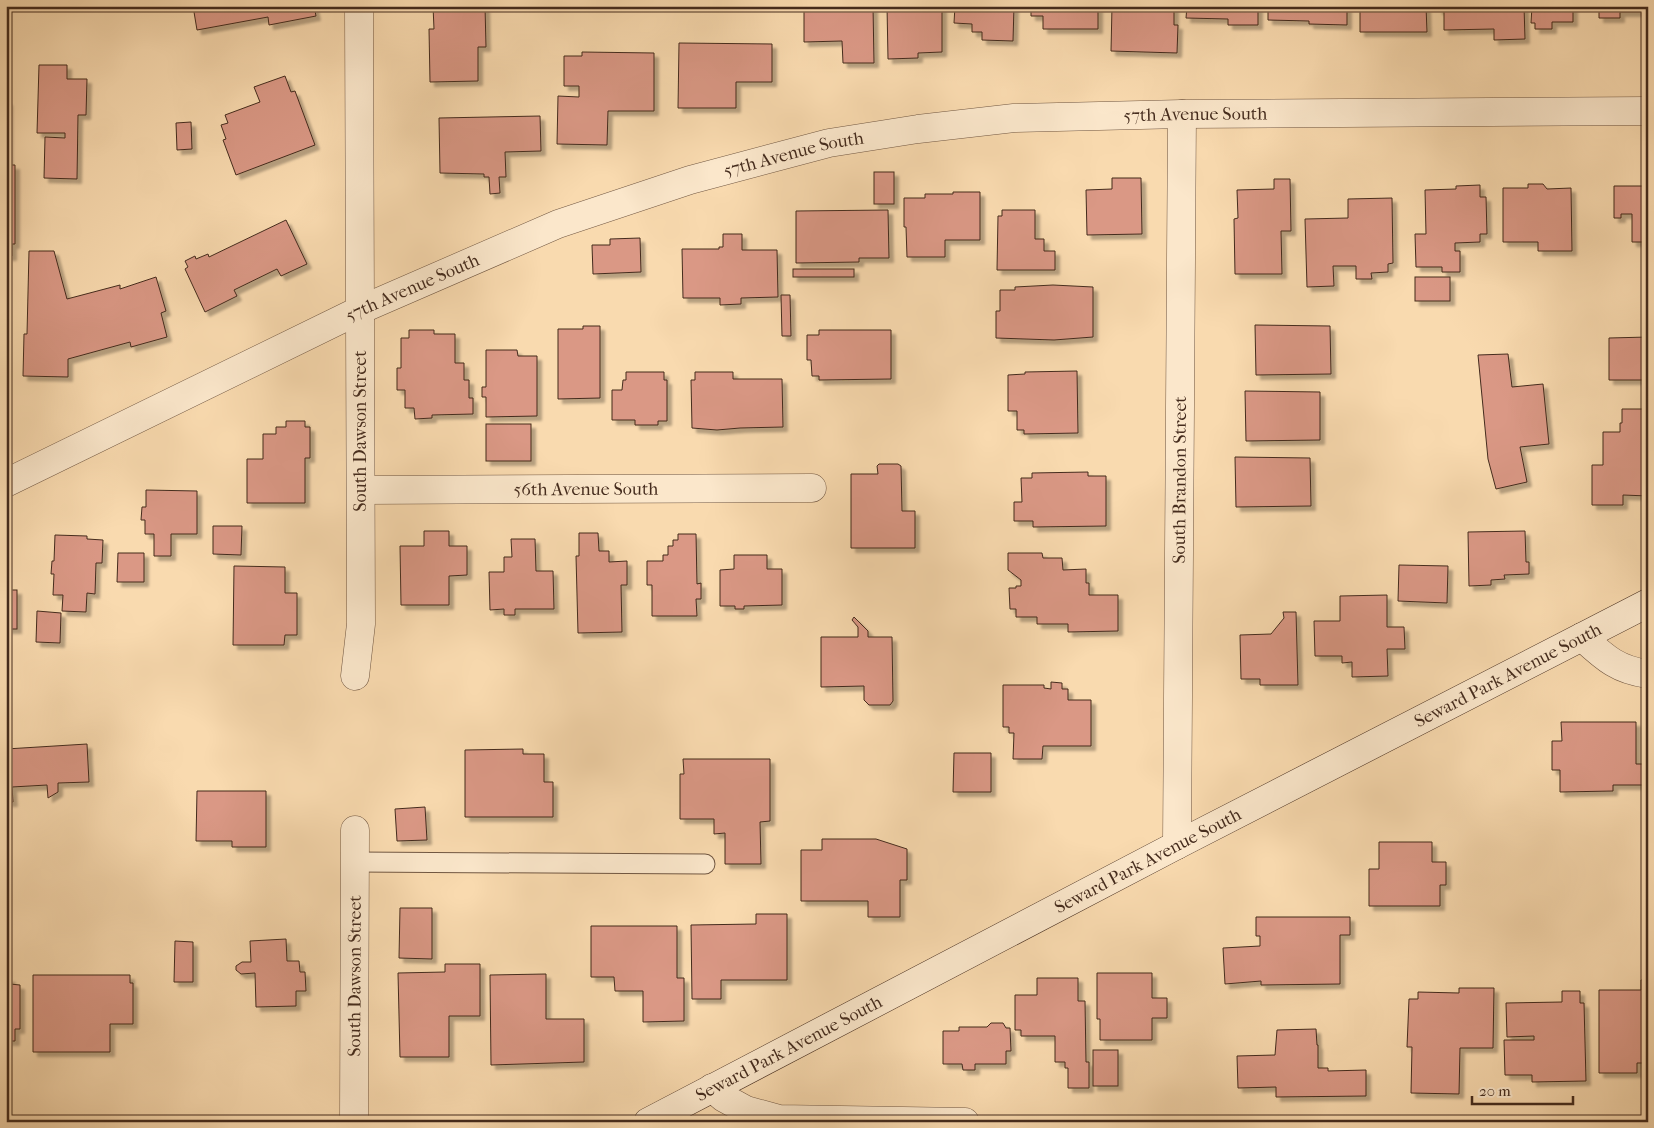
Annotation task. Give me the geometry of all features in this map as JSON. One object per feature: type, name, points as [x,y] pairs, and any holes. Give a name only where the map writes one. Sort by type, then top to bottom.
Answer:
[{"type":"street","name":"South Dawson Street","points":[[355,676],[361,624],[359,6]]},
{"type":"street","name":"57th Avenue South","points":[[6,483],[360,310],[558,224],[690,180],[829,144],[918,129],[1014,118],[1182,114],[1648,111]]},
{"type":"street","name":"South Brandon Street","points":[[1177,845],[1182,114]]},
{"type":"street","name":"56th Avenue South","points":[[361,490],[812,488]]},
{"type":"street","name":"Seward Park Avenue South","points":[[648,1122],[1177,845],[1648,603]]},
{"type":"street","points":[[1582,636],[1606,660],[1622,668],[1648,674]]},
{"type":"street","name":"South Dawson Street","points":[[354,1122],[355,830]]},
{"type":"street","points":[[712,1088],[724,1098],[746,1110],[780,1119],[965,1122]]},
{"type":"lane","points":[[355,862],[705,864]]},
{"type":"building","points":[[193,6],[314,6],[316,16],[269,25],[268,17],[197,30]]},
{"type":"building","points":[[433,6],[485,6],[486,47],[478,47],[478,81],[430,82],[429,29],[434,29]]},
{"type":"building","points":[[804,6],[873,6],[874,63],[843,63],[842,41],[804,42]]},
{"type":"building","points":[[887,6],[942,6],[942,52],[918,53],[918,58],[888,59]]},
{"type":"building","points":[[955,6],[1014,6],[1013,41],[982,40],[982,32],[972,32],[972,24],[954,23]]},
{"type":"building","points":[[1031,6],[1098,6],[1098,29],[1043,29],[1043,16],[1031,16]]},
{"type":"building","points":[[1112,6],[1174,6],[1174,25],[1178,25],[1177,53],[1111,51]]},
{"type":"building","points":[[1187,6],[1258,6],[1258,25],[1228,25],[1228,19],[1186,18]]},
{"type":"building","points":[[1268,6],[1347,6],[1347,25],[1309,24],[1309,21],[1268,20]]},
{"type":"building","points":[[1360,6],[1426,6],[1427,32],[1360,32]]},
{"type":"building","points":[[1438,6],[1524,6],[1525,39],[1494,40],[1494,29],[1444,30],[1444,10],[1438,10]]},
{"type":"building","points":[[1532,6],[1573,6],[1573,22],[1552,22],[1552,29],[1535,29],[1535,23],[1531,23]]},
{"type":"building","points":[[1599,6],[1640,6],[1640,12],[1620,12],[1620,18],[1599,18]]},
{"type":"building","points":[[1645,6],[1648,6],[1648,21],[1645,21]]},
{"type":"building","points":[[679,43],[772,44],[772,82],[736,82],[736,108],[678,108]]},
{"type":"building","points":[[582,52],[654,53],[654,111],[608,111],[607,145],[557,144],[558,96],[579,97],[579,86],[564,86],[564,56],[582,56]]},
{"type":"building","points":[[39,65],[67,65],[67,79],[87,79],[86,115],[78,115],[77,179],[44,178],[45,137],[65,138],[65,133],[37,133]]},
{"type":"building","points":[[285,76],[291,92],[295,91],[315,145],[236,175],[223,140],[226,139],[221,125],[228,123],[225,115],[260,102],[254,87]]},
{"type":"building","points":[[6,101],[8,101],[8,165],[15,165],[15,244],[12,244],[12,256],[6,256]]},
{"type":"building","points":[[540,116],[541,151],[505,152],[506,177],[499,177],[500,193],[490,194],[489,177],[484,177],[484,174],[440,173],[439,118]]},
{"type":"building","points":[[191,122],[192,149],[177,150],[176,123]]},
{"type":"building","points":[[874,172],[894,172],[894,204],[874,204]]},
{"type":"building","points":[[1112,178],[1141,178],[1142,234],[1087,235],[1086,190],[1112,189]]},
{"type":"building","points":[[1274,179],[1290,179],[1291,231],[1281,231],[1282,274],[1235,274],[1234,219],[1238,218],[1237,190],[1274,189]]},
{"type":"building","points":[[1528,184],[1543,184],[1547,189],[1571,188],[1572,251],[1538,251],[1538,242],[1503,242],[1503,188],[1528,188]]},
{"type":"building","points":[[1480,185],[1480,197],[1486,197],[1487,234],[1480,234],[1480,242],[1455,243],[1455,251],[1460,251],[1460,272],[1442,272],[1442,267],[1416,267],[1415,234],[1426,234],[1425,190],[1456,189],[1456,186]]},
{"type":"building","points":[[1614,186],[1648,186],[1648,242],[1632,242],[1632,214],[1621,214],[1621,218],[1614,218]]},
{"type":"building","points":[[953,192],[980,192],[980,240],[945,240],[945,257],[907,257],[904,198],[925,198],[925,194],[953,194]]},
{"type":"building","points":[[1392,198],[1393,263],[1388,264],[1388,272],[1371,273],[1372,279],[1356,279],[1356,266],[1333,266],[1334,286],[1307,287],[1305,219],[1348,218],[1348,199]]},
{"type":"building","points":[[888,210],[889,258],[859,258],[859,262],[796,263],[796,211]]},
{"type":"building","points":[[1002,210],[1035,210],[1035,239],[1044,239],[1044,251],[1055,251],[1055,270],[997,270],[998,216],[1002,216]]},
{"type":"building","points":[[286,220],[307,264],[281,276],[277,269],[234,290],[237,296],[205,312],[185,269],[188,267],[185,261],[195,256],[196,259],[208,254],[209,257]]},
{"type":"building","points":[[723,234],[742,234],[742,250],[777,250],[778,297],[741,298],[741,304],[720,305],[720,298],[683,298],[682,249],[719,249],[719,247],[723,247]]},
{"type":"building","points":[[640,238],[641,272],[593,274],[592,245],[610,245],[610,239]]},
{"type":"building","points":[[29,251],[54,251],[67,299],[120,285],[120,289],[156,277],[166,311],[161,313],[167,337],[131,347],[130,342],[68,359],[68,377],[23,376],[24,334],[27,334]]},
{"type":"building","points":[[793,269],[854,269],[854,277],[793,277]]},
{"type":"building","points":[[1415,277],[1450,277],[1450,301],[1415,301]]},
{"type":"building","points":[[1053,285],[1093,287],[1093,337],[1054,340],[996,338],[996,311],[1000,311],[1000,290],[1015,290],[1015,287]]},
{"type":"building","points":[[781,295],[790,295],[791,336],[782,336]]},
{"type":"building","points":[[1255,325],[1330,326],[1331,374],[1256,375]]},
{"type":"building","points":[[583,326],[600,326],[600,398],[558,399],[558,329],[583,329]]},
{"type":"building","points":[[409,330],[434,330],[434,334],[455,334],[455,363],[464,363],[464,380],[469,380],[469,398],[473,398],[473,414],[432,415],[432,418],[415,419],[414,408],[405,408],[405,390],[397,390],[397,368],[401,368],[401,338],[409,338]]},
{"type":"building","points":[[819,330],[891,330],[891,379],[819,380],[819,376],[812,376],[811,360],[807,360],[807,335],[819,335]]},
{"type":"building","points":[[1648,337],[1648,380],[1609,380],[1609,338]]},
{"type":"building","points":[[486,350],[517,350],[518,356],[537,356],[537,416],[486,417],[486,397],[482,397],[482,387],[486,387]]},
{"type":"building","points":[[1508,354],[1512,387],[1543,384],[1549,444],[1520,447],[1527,482],[1496,489],[1488,459],[1478,355]]},
{"type":"building","points":[[1077,371],[1078,433],[1024,434],[1024,430],[1017,430],[1017,411],[1008,411],[1008,375],[1025,374],[1025,372]]},
{"type":"building","points":[[626,372],[664,372],[664,380],[667,380],[667,421],[658,421],[658,425],[635,425],[635,420],[612,420],[612,390],[622,390],[623,380],[626,380]]},
{"type":"building","points":[[695,372],[733,372],[733,379],[782,379],[783,427],[717,430],[692,428],[691,380],[695,380]]},
{"type":"building","points":[[1245,391],[1320,392],[1320,440],[1246,441]]},
{"type":"building","points":[[1622,409],[1648,409],[1648,496],[1623,495],[1623,505],[1592,505],[1592,465],[1603,465],[1603,432],[1620,432]]},
{"type":"building","points":[[286,421],[305,421],[305,427],[310,427],[310,458],[305,458],[305,503],[247,503],[247,459],[263,459],[263,434],[276,434],[276,427],[286,427]]},
{"type":"building","points":[[486,424],[531,424],[531,461],[486,461]]},
{"type":"building","points":[[1235,457],[1310,458],[1311,506],[1236,507]]},
{"type":"building","points":[[879,464],[898,464],[901,466],[902,511],[915,511],[915,548],[851,548],[851,474],[878,474],[877,466]]},
{"type":"building","points":[[1088,472],[1088,476],[1106,476],[1106,526],[1033,527],[1033,521],[1014,521],[1014,502],[1022,502],[1021,478],[1032,478],[1032,473]]},
{"type":"building","points":[[146,490],[197,491],[197,534],[171,534],[171,556],[154,556],[154,534],[145,534],[145,520],[141,520],[142,507],[146,507]]},
{"type":"building","points":[[213,526],[242,526],[241,555],[213,554]]},
{"type":"building","points":[[424,531],[449,531],[449,546],[467,546],[467,575],[449,576],[449,605],[401,605],[400,546],[424,546]]},
{"type":"building","points":[[1525,531],[1526,562],[1529,562],[1529,574],[1504,575],[1505,579],[1491,580],[1491,585],[1469,586],[1468,532]]},
{"type":"building","points":[[579,533],[598,533],[599,551],[609,551],[609,562],[627,561],[627,585],[621,585],[622,632],[578,633],[576,556],[579,556]]},
{"type":"building","points":[[678,534],[696,534],[697,584],[701,583],[701,599],[696,599],[697,616],[652,616],[652,585],[647,585],[647,561],[663,561],[663,555],[668,555],[668,546],[673,546],[673,540],[678,540]]},
{"type":"building","points":[[55,535],[87,536],[87,539],[103,540],[102,563],[96,563],[95,594],[87,593],[86,612],[62,611],[63,595],[53,595],[54,574],[51,574],[52,561],[54,561]]},
{"type":"building","points":[[511,539],[535,539],[536,571],[553,571],[554,609],[515,609],[515,615],[504,615],[504,609],[490,610],[489,572],[504,572],[504,557],[512,557]]},
{"type":"building","points":[[118,553],[144,553],[144,582],[117,582]]},
{"type":"building","points":[[1008,553],[1042,553],[1043,558],[1062,558],[1063,570],[1086,569],[1086,583],[1089,583],[1089,595],[1118,595],[1118,631],[1068,632],[1068,624],[1037,624],[1037,617],[1016,617],[1016,609],[1010,609],[1009,588],[1021,586],[1021,580],[1008,570]]},
{"type":"building","points":[[734,555],[767,555],[767,569],[782,569],[782,605],[744,606],[744,609],[735,609],[735,606],[720,606],[720,570],[734,569]]},
{"type":"building","points":[[1399,565],[1448,566],[1447,603],[1398,601]]},
{"type":"building","points":[[234,566],[285,567],[285,593],[297,593],[297,635],[285,635],[284,645],[233,645]]},
{"type":"building","points":[[6,590],[17,590],[17,629],[6,629]]},
{"type":"building","points":[[1387,595],[1387,627],[1404,627],[1405,649],[1387,649],[1388,676],[1352,677],[1352,662],[1342,663],[1342,656],[1315,656],[1314,621],[1340,621],[1340,596]]},
{"type":"building","points":[[37,611],[61,613],[60,643],[36,642]]},
{"type":"building","points":[[1283,612],[1296,612],[1298,685],[1260,685],[1260,679],[1241,679],[1240,635],[1271,634],[1284,618]]},
{"type":"building","points":[[854,617],[868,631],[868,637],[892,637],[893,701],[890,705],[869,705],[864,700],[864,686],[821,687],[821,637],[858,637],[858,627],[852,620]]},
{"type":"building","points":[[1051,682],[1062,683],[1062,689],[1068,689],[1068,700],[1091,700],[1091,746],[1043,746],[1042,759],[1013,759],[1014,733],[1009,733],[1009,727],[1003,727],[1003,685],[1044,685],[1044,688],[1051,689]]},
{"type":"building","points":[[1561,722],[1636,722],[1636,764],[1648,764],[1648,785],[1613,785],[1613,791],[1560,792],[1560,770],[1552,770],[1552,741],[1562,741]]},
{"type":"building","points":[[87,744],[89,782],[58,783],[58,792],[48,798],[47,785],[12,787],[13,802],[6,802],[6,749]]},
{"type":"building","points":[[523,749],[523,754],[544,754],[544,782],[553,782],[553,817],[465,817],[465,750]]},
{"type":"building","points":[[954,753],[991,753],[991,792],[953,792]]},
{"type":"building","points":[[683,759],[770,759],[770,821],[760,822],[761,864],[725,864],[725,833],[714,834],[714,819],[680,819],[680,774],[684,774]]},
{"type":"building","points":[[197,791],[266,791],[266,847],[232,847],[232,841],[196,841]]},
{"type":"building","points":[[425,807],[427,840],[397,841],[395,809]]},
{"type":"building","points":[[822,839],[876,839],[907,849],[907,880],[900,880],[900,917],[868,917],[868,901],[801,901],[801,850],[822,850]]},
{"type":"building","points":[[1379,842],[1432,842],[1432,862],[1446,862],[1446,885],[1440,885],[1440,906],[1369,906],[1369,869],[1379,869]]},
{"type":"building","points":[[400,908],[432,908],[432,959],[399,958]]},
{"type":"building","points":[[756,914],[787,914],[787,980],[721,980],[721,999],[692,999],[691,925],[756,924]]},
{"type":"building","points":[[1256,917],[1350,917],[1350,935],[1340,935],[1340,984],[1261,985],[1261,981],[1225,984],[1223,948],[1260,946],[1260,936],[1256,936]]},
{"type":"building","points":[[591,926],[677,926],[677,978],[684,978],[684,1021],[643,1022],[643,991],[615,991],[614,977],[591,977]]},
{"type":"building","points":[[286,939],[287,961],[299,961],[300,972],[305,972],[306,991],[296,991],[296,1006],[256,1007],[255,973],[241,974],[236,970],[236,966],[242,962],[251,962],[250,941]]},
{"type":"building","points":[[175,941],[193,942],[193,982],[174,982]]},
{"type":"building","points":[[445,964],[480,964],[480,1016],[449,1016],[449,1057],[400,1057],[398,973],[445,972]]},
{"type":"building","points":[[1097,973],[1152,973],[1152,998],[1167,998],[1167,1018],[1152,1018],[1152,1040],[1100,1040],[1100,1019],[1097,1019]]},
{"type":"building","points":[[546,974],[546,1019],[584,1019],[584,1062],[491,1065],[490,975]]},
{"type":"building","points":[[33,975],[130,975],[130,983],[133,983],[133,1024],[110,1024],[110,1052],[33,1052]]},
{"type":"building","points":[[6,978],[11,978],[10,984],[20,985],[20,1029],[15,1029],[15,1041],[6,1041]]},
{"type":"building","points":[[1037,978],[1078,978],[1078,1001],[1085,1001],[1086,1062],[1089,1062],[1089,1088],[1068,1088],[1068,1068],[1065,1068],[1065,1062],[1055,1062],[1055,1036],[1021,1036],[1021,1030],[1015,1030],[1015,995],[1037,995]]},
{"type":"building","points":[[1641,980],[1648,980],[1648,1063],[1637,1063],[1637,1073],[1599,1073],[1599,990],[1641,990]]},
{"type":"building","points":[[1459,988],[1494,988],[1493,1048],[1460,1048],[1459,1094],[1411,1093],[1412,1047],[1407,1047],[1409,999],[1418,999],[1418,992],[1459,993]]},
{"type":"building","points":[[1562,991],[1580,991],[1580,1003],[1584,1003],[1586,1081],[1532,1082],[1532,1075],[1505,1075],[1504,1040],[1534,1040],[1534,1036],[1507,1037],[1506,1003],[1562,1002]]},
{"type":"building","points":[[991,1023],[1003,1023],[1006,1028],[1010,1028],[1011,1051],[1006,1051],[1006,1064],[975,1064],[975,1070],[963,1070],[962,1064],[943,1064],[943,1031],[959,1031],[959,1027],[987,1027]]},
{"type":"building","points":[[1316,1029],[1318,1068],[1328,1068],[1328,1071],[1366,1070],[1366,1096],[1276,1097],[1276,1087],[1238,1088],[1237,1056],[1275,1055],[1277,1030]]},
{"type":"building","points":[[1093,1050],[1118,1050],[1118,1086],[1093,1086]]}]
